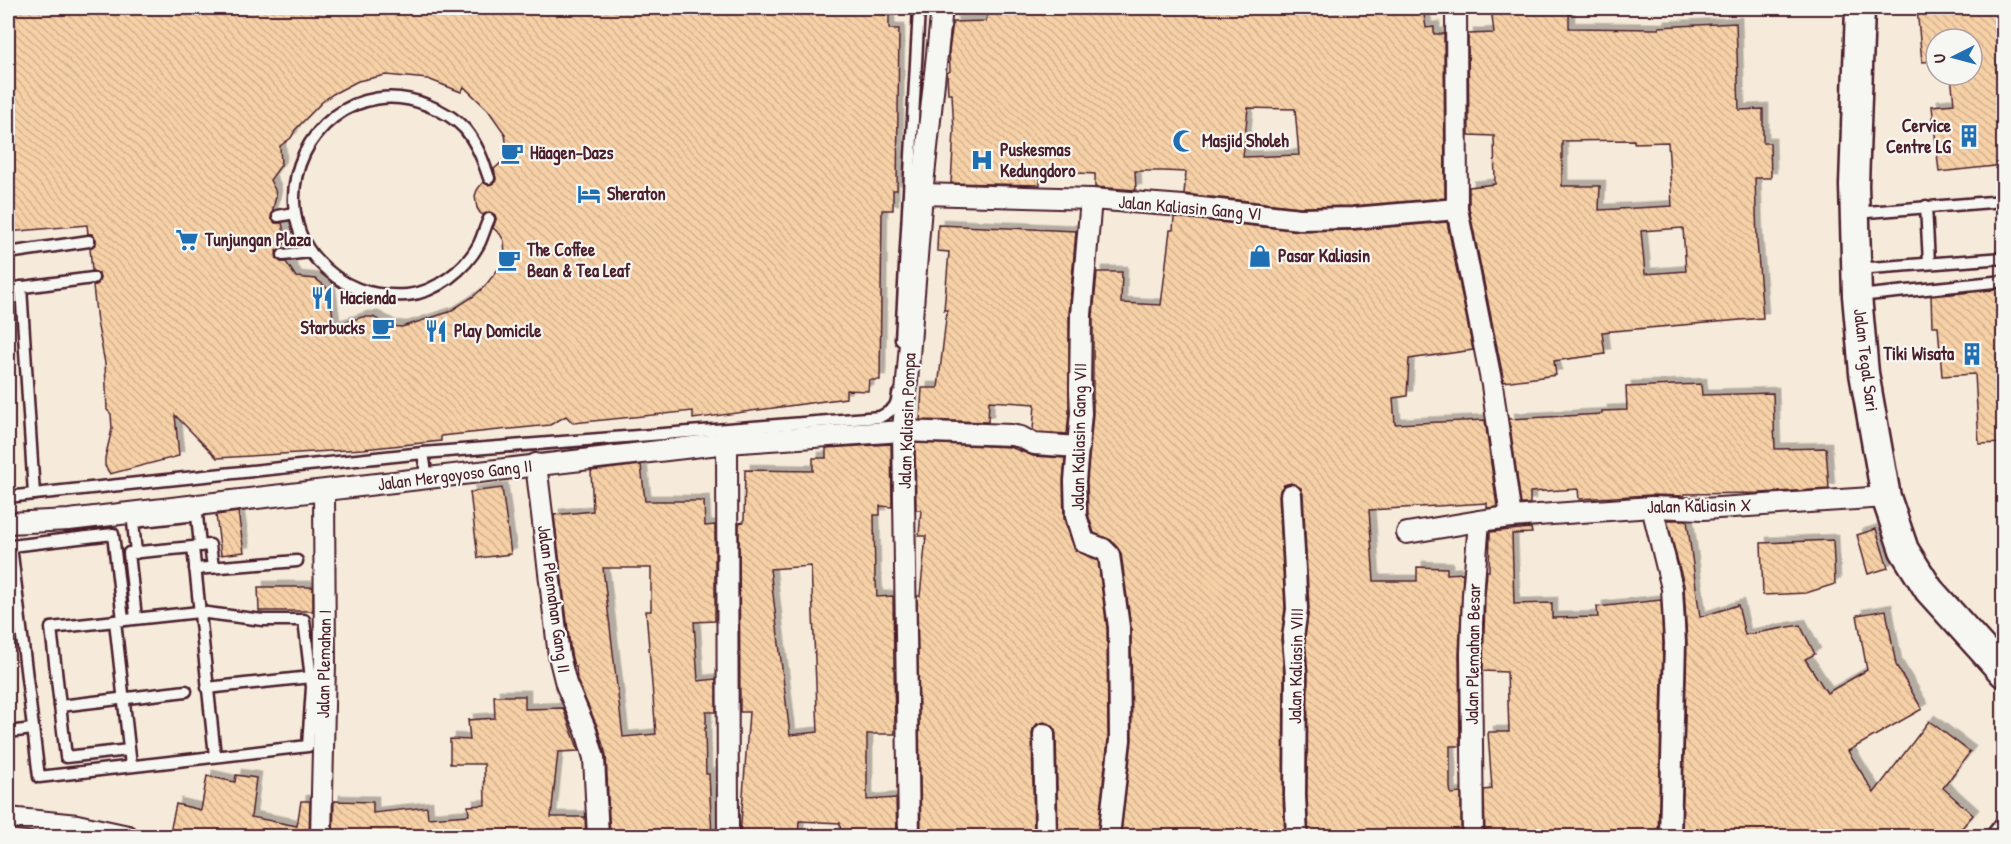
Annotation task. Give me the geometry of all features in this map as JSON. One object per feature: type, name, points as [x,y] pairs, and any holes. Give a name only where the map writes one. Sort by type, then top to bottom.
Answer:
[{"type":"street","name":"Jalan Kaliasin Pompa","points":[[909,837],[903,430],[922,194],[942,8]]},
{"type":"street","points":[[1407,532],[1479,521],[1510,509],[1492,384],[1457,209],[1456,8]]},
{"type":"street","name":"Jalan Tegal Sari","points":[[1860,8],[1854,185],[1857,283],[1864,373],[1886,497],[1904,550],[1929,590],[2004,673]]},
{"type":"street","name":"Jalan Kaliasin Gang VI","points":[[922,194],[1091,199],[1300,219],[1353,218],[1457,209]]},
{"type":"street","name":"Jalan Kaliasin Gang VII","points":[[1091,199],[1081,315],[1081,413],[1075,481],[1076,516],[1084,542],[1103,549],[1109,555],[1119,627],[1120,740],[1110,837]]},
{"type":"street","name":"Jalan Mergoyoso Gang II","points":[[8,523],[69,520],[727,443],[903,430],[1011,435],[1034,444],[1079,447]]},
{"type":"street","points":[[727,443],[728,837]]},
{"type":"street","name":"Jalan Plemahan Gang II","points":[[536,464],[559,656],[566,684],[586,731],[594,758],[598,837]]},
{"type":"street","name":"Jalan Plemahan I","points":[[321,837],[325,663],[324,491]]},
{"type":"street","name":"Jalan Kaliasin VIII","points":[[1291,495],[1297,609],[1293,638],[1296,674],[1297,837]]},
{"type":"street","name":"Jalan Kaliasin X","points":[[1510,509],[1652,507],[1703,509],[1886,497]]},
{"type":"street","points":[[1652,507],[1672,588],[1675,643],[1670,837]]},
{"type":"street","name":"Jalan Plemahan Besar","points":[[1473,837],[1471,654],[1479,521]]},
{"type":"street","points":[[1044,734],[1046,837]]},
{"type":"street","points":[[8,818],[76,825],[128,837]]},
{"type":"lane","points":[[8,497],[423,453],[880,417],[892,411],[897,403],[919,8]]},
{"type":"lane","points":[[489,178],[480,151],[464,128],[442,111],[416,100],[388,97],[361,102],[336,115],[315,134],[301,158],[294,185],[295,213],[300,233],[310,252],[329,273],[354,288],[382,296],[410,295],[438,285],[461,269],[478,246],[489,219]]},
{"type":"lane","points":[[1855,213],[2004,201]]},
{"type":"lane","points":[[1926,206],[1929,263]]},
{"type":"lane","points":[[278,216],[295,213]]},
{"type":"lane","points":[[8,253],[89,241]]},
{"type":"lane","points":[[283,255],[310,252]]},
{"type":"lane","points":[[1857,283],[1929,263],[2004,258]]},
{"type":"lane","points":[[8,289],[93,278]]},
{"type":"lane","points":[[1857,283],[2004,281]]},
{"type":"lane","points":[[21,287],[33,494]]},
{"type":"lane","points":[[423,453],[427,478]]},
{"type":"lane","points":[[136,553],[133,522],[197,516],[195,569],[214,756]]},
{"type":"lane","points":[[129,750],[66,757],[51,628],[119,620],[136,618],[199,612],[263,620],[304,620],[312,687],[308,746],[39,777],[9,546],[113,534],[119,620],[124,698],[131,766]]},
{"type":"lane","points":[[136,618],[129,553],[210,545],[213,567]]},
{"type":"lane","points":[[195,569],[297,561]]},
{"type":"lane","points":[[207,688],[310,677]]},
{"type":"lane","points":[[60,705],[186,692]]},
{"type":"lane","points":[[8,732],[33,729]]},
{"type":"lane","points":[[1991,837],[2004,819]]},
{"type":"building","name":"Tunjungan Plaza","points":[[8,8],[884,8],[884,15],[889,15],[889,29],[899,29],[897,190],[893,190],[893,210],[882,210],[880,380],[869,380],[868,391],[846,390],[846,398],[693,419],[693,411],[573,423],[566,416],[550,425],[441,436],[441,441],[363,449],[217,458],[175,415],[179,456],[110,474],[105,466],[105,458],[112,429],[111,414],[107,410],[105,363],[93,286],[98,284],[100,278],[99,273],[92,271],[90,248],[96,244],[96,239],[92,234],[88,234],[87,225],[8,232]],"holes":[[[386,75],[428,79],[461,92],[464,87],[488,110],[505,134],[507,149],[502,162],[494,169],[495,182],[488,185],[483,182],[475,196],[480,213],[483,215],[489,212],[495,215],[493,228],[504,241],[503,263],[474,296],[449,312],[402,327],[390,326],[373,317],[362,317],[334,326],[330,294],[326,287],[316,279],[296,277],[286,262],[277,259],[276,251],[284,244],[284,232],[282,223],[275,223],[271,218],[276,196],[270,180],[281,165],[280,146],[291,138],[295,130],[322,102],[358,81]]]},
{"type":"building","points":[[1079,8],[1423,8],[1426,28],[1434,27],[1434,34],[1444,34],[1445,198],[1352,206],[1301,207],[1184,194],[1186,172],[1163,171],[1135,171],[1136,190],[1095,187],[1095,174],[1041,171],[1040,185],[951,183],[954,131],[952,94],[948,94],[947,73],[950,71],[949,51],[953,22],[986,21],[987,13],[1079,13]],"holes":[[[1248,108],[1295,109],[1299,155],[1243,157]]]},
{"type":"building","points":[[1491,8],[1569,8],[1569,28],[1659,29],[1659,27],[1736,23],[1739,110],[1763,109],[1763,143],[1770,143],[1771,178],[1755,178],[1763,318],[1602,332],[1605,354],[1554,361],[1556,375],[1504,382],[1469,208],[1469,187],[1495,184],[1494,136],[1469,135],[1468,34],[1494,33]],"holes":[[[1634,140],[1634,143],[1668,142],[1672,206],[1599,210],[1600,186],[1562,186],[1562,141]],[[1683,228],[1686,271],[1645,274],[1641,231]]]},
{"type":"building","points":[[1917,8],[2004,8],[2004,165],[1939,172],[1932,106],[1954,104],[1952,87],[1984,87],[1984,27],[1924,27],[1924,62],[1922,62]]},
{"type":"building","points":[[1174,217],[1300,231],[1354,230],[1447,222],[1473,350],[1409,359],[1407,396],[1393,398],[1395,424],[1485,420],[1497,507],[1487,508],[1487,503],[1369,510],[1374,581],[1417,581],[1417,567],[1447,568],[1447,574],[1463,573],[1459,654],[1460,746],[1450,746],[1451,794],[1461,793],[1461,837],[1309,837],[1308,674],[1305,638],[1309,608],[1303,494],[1301,488],[1291,483],[1284,485],[1279,496],[1285,608],[1281,639],[1284,674],[1285,837],[1160,837],[1160,835],[1121,834],[1132,740],[1131,627],[1121,553],[1111,540],[1094,533],[1088,514],[1087,481],[1093,414],[1093,316],[1097,272],[1122,272],[1121,303],[1161,305],[1170,230],[1173,230]]},
{"type":"building","points":[[938,225],[1076,231],[1069,314],[1067,434],[1033,430],[1035,404],[989,401],[988,422],[920,420],[922,388],[938,388],[947,310],[944,310],[949,252],[937,251]]},
{"type":"building","points":[[2004,289],[2004,443],[1979,444],[1975,374],[1942,376],[1938,326],[1932,326],[1931,296]]},
{"type":"building","points":[[1701,384],[1702,395],[1773,393],[1775,449],[1826,448],[1829,489],[1579,499],[1578,489],[1530,492],[1530,504],[1521,504],[1509,419],[1602,414],[1602,411],[1627,410],[1626,387]]},
{"type":"building","points":[[915,443],[1010,447],[1033,456],[1065,458],[1064,519],[1075,550],[1098,561],[1107,628],[1108,739],[1097,837],[1058,837],[1056,734],[1054,727],[1044,722],[1037,724],[1032,734],[1034,837],[921,837],[917,596],[920,596],[926,536],[919,536],[921,510],[916,510]]},
{"type":"building","points":[[891,444],[892,507],[880,506],[880,515],[874,515],[877,597],[893,596],[895,734],[867,734],[867,800],[896,798],[897,837],[841,837],[840,823],[799,821],[798,837],[740,837],[749,712],[740,712],[739,523],[744,522],[745,470],[813,471],[813,458],[826,458],[826,448]],"holes":[[[811,566],[818,732],[790,735],[770,569]]]},
{"type":"building","points":[[641,465],[645,501],[704,501],[705,526],[715,525],[715,621],[694,622],[698,681],[716,679],[716,712],[706,712],[705,728],[706,774],[709,774],[712,837],[610,837],[606,755],[597,726],[577,680],[576,666],[574,666],[571,654],[554,515],[593,511],[591,471]],"holes":[[[603,568],[651,568],[651,611],[646,611],[656,734],[623,737]]]},
{"type":"building","points":[[502,488],[511,554],[478,558],[470,492]]},
{"type":"building","points":[[238,512],[244,552],[221,555],[216,515]]},
{"type":"building","points":[[1667,520],[1687,520],[1700,617],[1738,605],[1745,635],[1800,625],[1815,654],[1805,659],[1827,693],[1867,670],[1857,615],[1886,610],[1896,665],[1922,709],[1848,751],[1874,793],[1929,721],[1970,752],[1943,788],[1973,815],[1954,837],[1682,837],[1687,642],[1684,585]]},
{"type":"building","points":[[1531,528],[1532,533],[1512,534],[1514,604],[1552,603],[1552,618],[1598,617],[1597,607],[1661,600],[1663,643],[1658,837],[1485,837],[1484,790],[1492,789],[1488,732],[1509,732],[1507,672],[1483,671],[1490,532]]},
{"type":"building","points":[[1876,529],[1888,568],[1868,574],[1857,535]]},
{"type":"building","points":[[1833,540],[1835,584],[1806,593],[1763,595],[1761,543]]},
{"type":"building","points":[[258,587],[313,587],[313,611],[259,611]]},
{"type":"building","points":[[494,696],[525,696],[525,709],[563,708],[579,751],[558,752],[551,817],[585,817],[586,837],[333,837],[334,801],[373,802],[373,813],[427,807],[428,818],[469,815],[468,806],[485,805],[484,764],[450,764],[450,739],[470,740],[468,720],[495,718]]},
{"type":"building","points":[[236,775],[256,778],[251,817],[297,826],[301,801],[310,801],[309,837],[169,837],[176,804],[201,810],[207,776],[235,782]]},
{"type":"place","name":"Cervice Centre LG","points":[[1969,136]]},
{"type":"place","name":"Masjid Sholeh","points":[[1184,141]]},
{"type":"place","name":"Häagen-Dazs","points":[[512,153]]},
{"type":"place","name":"Puskesmas Kedungdoro","points":[[982,160]]},
{"type":"place","name":"Sheraton","points":[[589,194]]},
{"type":"place","name":"Tunjungan Plaza","points":[[187,240]]},
{"type":"place","name":"Pasar Kaliasin","points":[[1260,256]]},
{"type":"place","name":"The Coffee Bean & Tea Leaf","points":[[509,260]]},
{"type":"place","name":"Hacienda","points":[[322,298]]},
{"type":"place","name":"Starbucks","points":[[383,328]]},
{"type":"place","name":"Play Domicile","points":[[436,331]]},
{"type":"place","name":"Tiki Wisata","points":[[1972,354]]}]
